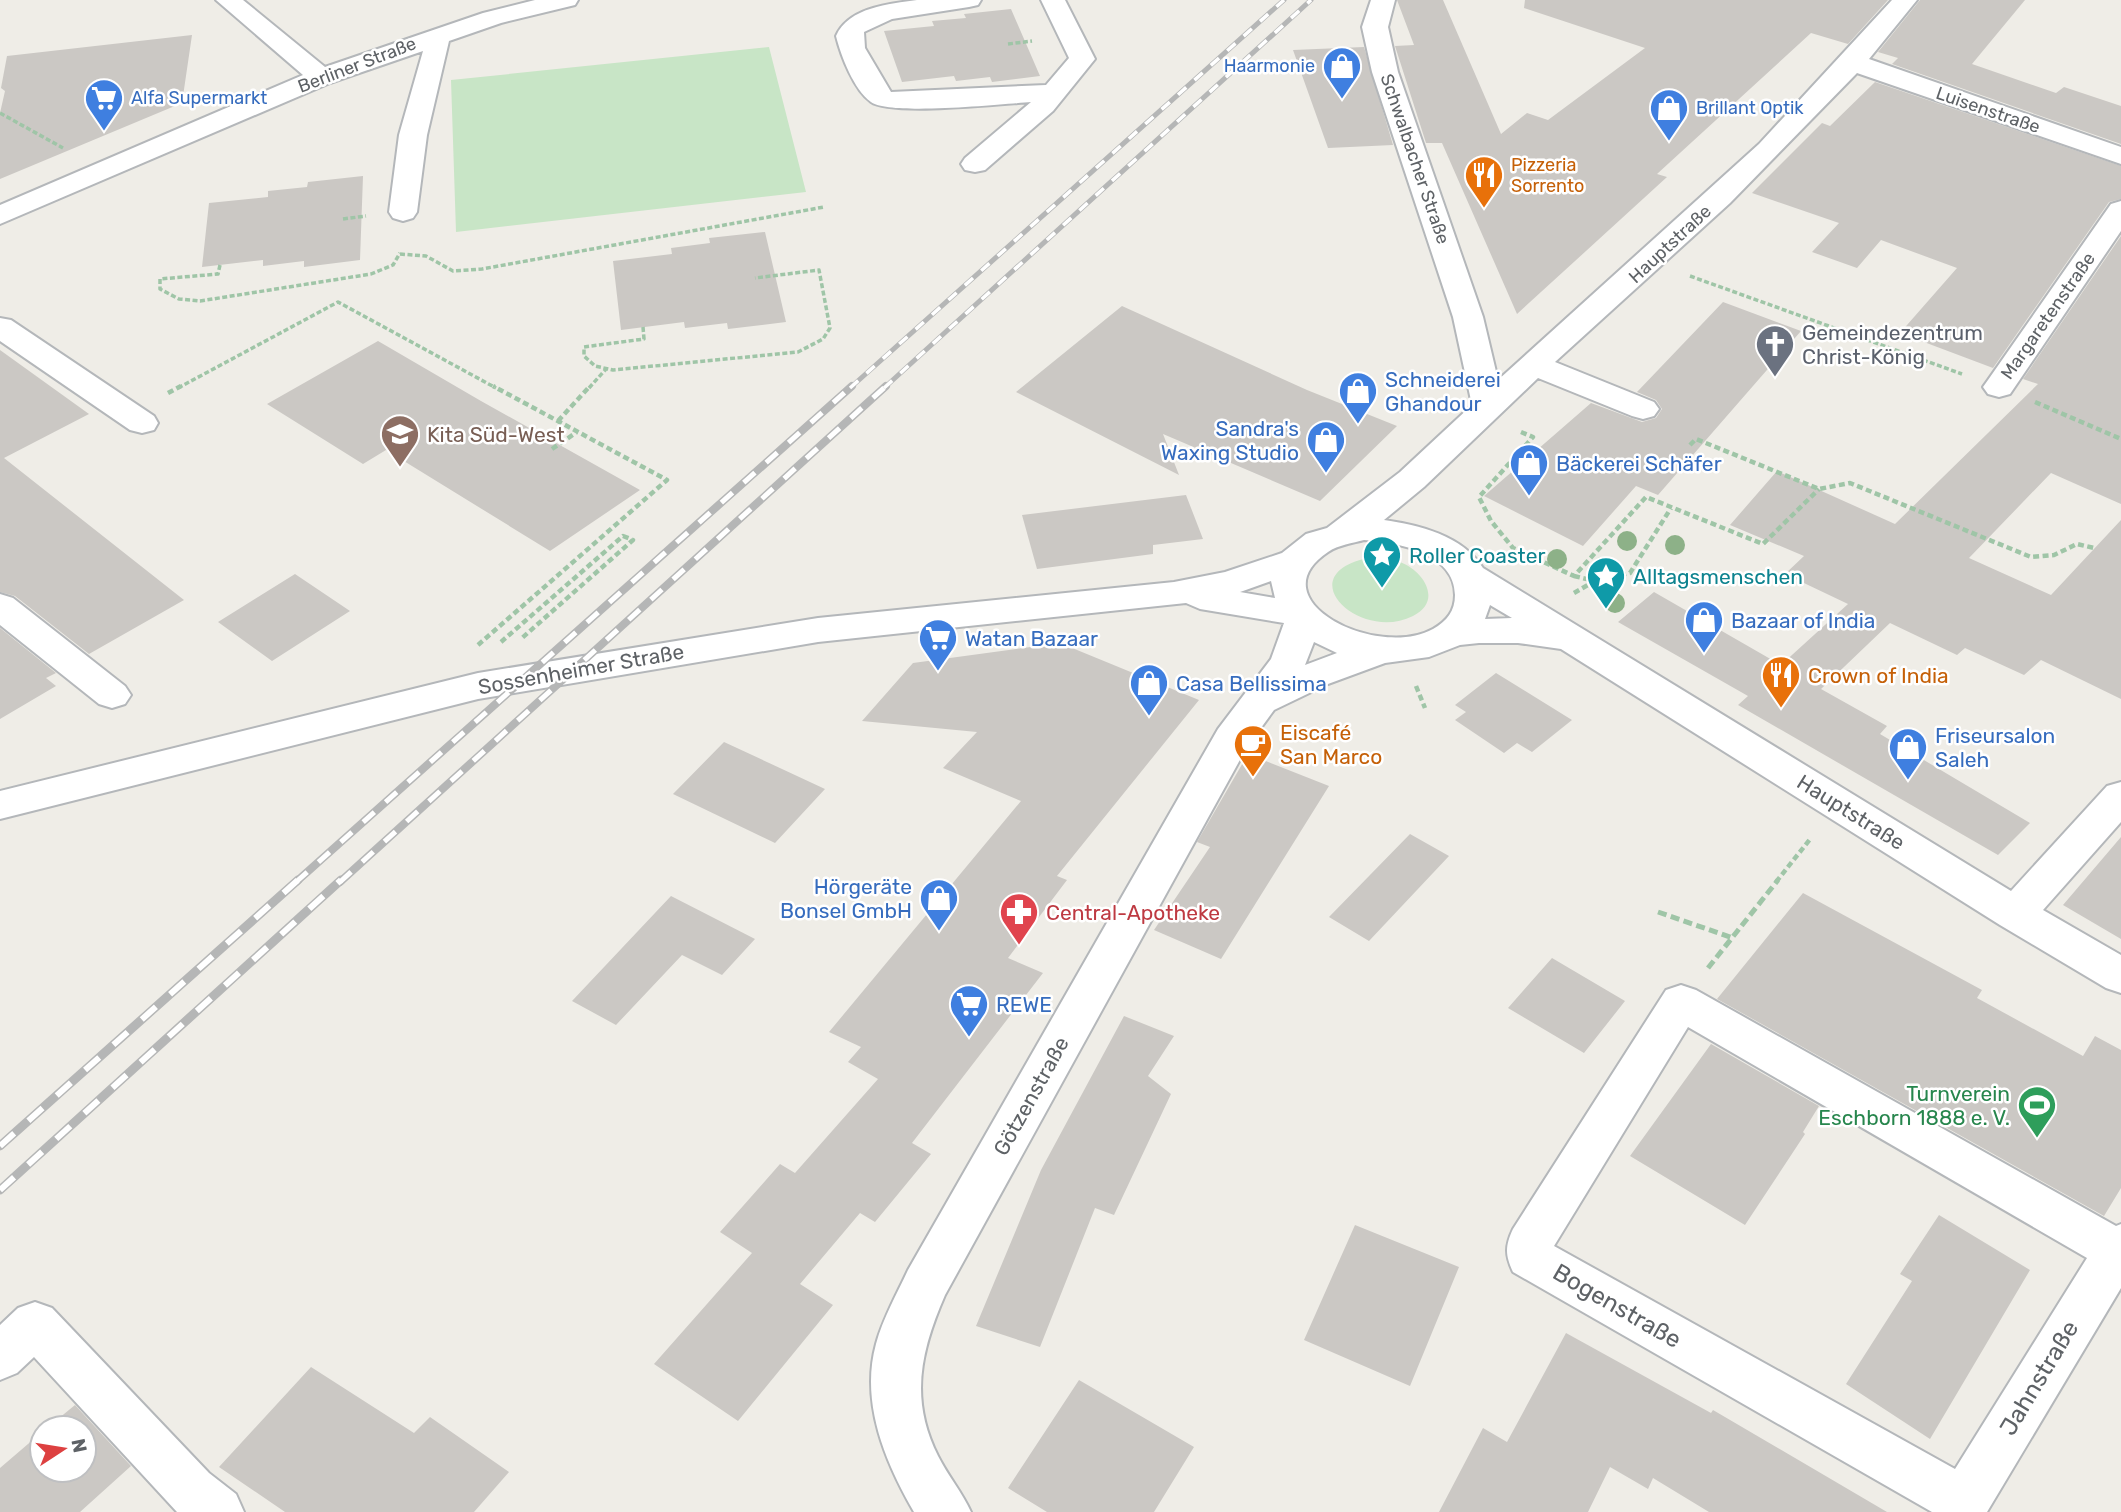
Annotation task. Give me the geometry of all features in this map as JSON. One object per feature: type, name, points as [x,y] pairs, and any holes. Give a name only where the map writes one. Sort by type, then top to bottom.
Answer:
[{"type":"street","points":[[228,0],[321,77]]},
{"type":"street","name":"Berliner Straße","points":[[0,215],[321,77],[436,35],[566,0]]},
{"type":"street","points":[[969,0],[886,12],[853,27],[849,36],[852,48],[874,90],[882,98],[898,101],[1054,93]]},
{"type":"street","points":[[975,164],[1054,93],[1082,59],[1053,0]]},
{"type":"street","name":"Schwalbacher Straße","points":[[1383,0],[1375,27],[1385,72],[1468,317],[1483,411]]},
{"type":"street","name":"Hauptstraße","points":[[1294,561],[1313,543],[1342,532],[1389,501],[1483,411],[1524,354],[1650,262],[1737,181],[1854,63],[1905,0]]},
{"type":"street","points":[[403,212],[414,135],[436,35]]},
{"type":"street","name":"Luisenstraße","points":[[1854,63],[2121,156]]},
{"type":"street","name":"Margaretenstraße","points":[[1999,387],[2121,211]]},
{"type":"street","name":"Schwalbacher Straße","points":[[1468,317],[1478,329],[1524,354],[1643,409]]},
{"type":"street","points":[[0,327],[142,423]]},
{"type":"street","name":"Hauptstraße","points":[[1420,472],[1419,504],[1434,544]]},
{"type":"street","name":"Hauptstraße","points":[[1342,532],[1363,529],[1397,531],[1434,544],[1448,552],[1466,574],[2015,914],[2121,976]]},
{"type":"street","points":[[1294,561],[1289,572],[1288,592],[1302,617]]},
{"type":"street","name":"Sossenheimer Straße","points":[[0,805],[451,692],[641,657],[818,631],[1174,594],[1230,583],[1294,561]]},
{"type":"street","points":[[1452,634],[1464,623],[1474,599],[1473,587],[1466,574]]},
{"type":"street","name":"Sossenheimer Straße","points":[[1174,594],[1236,601],[1302,617]]},
{"type":"street","points":[[0,606],[112,695]]},
{"type":"street","name":"Hauptstraße","points":[[1302,617],[1314,629],[1342,643],[1381,651],[1420,648],[1452,634],[1485,629],[1525,631],[1584,645]]},
{"type":"street","name":"Götzenstraße","points":[[945,1512],[933,1498],[908,1446],[896,1393],[900,1346],[925,1285],[1232,739],[1288,663],[1302,617]]},
{"type":"street","name":"Götzenstraße","points":[[1263,700],[1315,675],[1381,651]]},
{"type":"street","points":[[2015,914],[2121,796]]},
{"type":"street","points":[[1681,1002],[2119,1248]]},
{"type":"street","name":"Bogenstraße","points":[[1681,1002],[1530,1244],[1530,1257],[1961,1507]]},
{"type":"street","name":"Jahnstraße","points":[[1961,1507],[2119,1248]]},
{"type":"street","points":[[0,1357],[35,1324],[205,1501]]},
{"type":"path","points":[[0,113],[99,171]]},
{"type":"path","points":[[400,254],[426,256],[453,271],[482,269],[824,207]]},
{"type":"path","points":[[219,265],[219,274],[160,279],[160,289],[168,296],[184,301],[200,301],[371,274],[394,265],[400,254],[403,212]]},
{"type":"path","points":[[1650,262],[1999,387],[2121,439]]},
{"type":"path","points":[[643,327],[644,339],[584,347],[584,356],[595,366],[606,369],[798,352],[823,339],[830,328],[819,270],[755,278]]},
{"type":"path","points":[[166,394],[338,302],[667,480],[486,638]]},
{"type":"path","points":[[558,421],[606,369]]},
{"type":"path","points":[[1483,411],[1533,437],[1479,497],[1491,521],[1513,548],[1574,576],[1595,581]]},
{"type":"path","points":[[552,449],[578,432]]},
{"type":"path","points":[[1690,445],[1696,439],[1819,489],[1850,483],[2031,557],[2054,555],[2077,544],[2094,548]]},
{"type":"path","points":[[1574,576],[1646,497],[1763,544],[1819,489]]},
{"type":"path","points":[[1581,588],[1595,581],[1630,573],[1671,508]]},
{"type":"path","points":[[451,692],[486,655],[623,536],[633,540],[518,641]]},
{"type":"path","points":[[1421,681],[1414,682],[1425,708]]},
{"type":"path","points":[[1681,1002],[1785,869]]},
{"type":"path","points":[[1658,912],[1733,938]]},
{"type":"green space","points":[[769,47],[806,192],[456,232],[451,80]]},
{"type":"green space","points":[[1368,558],[1396,561],[1416,572],[1427,587],[1427,603],[1422,610],[1413,616],[1393,622],[1372,621],[1354,614],[1341,604],[1333,591],[1334,578],[1345,566]]},
{"type":"building","points":[[1397,0],[1443,0],[1501,134],[1527,113],[1548,120],[1645,48],[1524,8],[1525,0],[1888,0],[1848,44],[1811,33],[1657,174],[1667,177],[1517,314],[1442,143],[1426,143],[1395,46],[1414,45]]},
{"type":"building","points":[[1920,0],[2025,0],[1972,64],[2056,93],[2064,87],[2121,106],[2121,144],[1892,64],[1898,58],[1878,52]]},
{"type":"building","points":[[1011,9],[1040,76],[992,82],[990,77],[956,81],[954,76],[902,82],[884,31],[934,26],[932,21],[966,18],[964,14]]},
{"type":"building","points":[[192,35],[182,103],[0,179],[0,113],[5,91],[1,88],[7,56]]},
{"type":"building","points":[[1364,47],[1393,145],[1328,148],[1293,50]]},
{"type":"building","points":[[1875,82],[2121,166],[2121,199],[2109,202],[1993,368],[1900,333],[1957,268],[1881,240],[1857,268],[1812,252],[1839,223],[1752,193],[1822,123],[1830,126]]},
{"type":"building","points":[[363,176],[360,260],[304,267],[304,261],[263,266],[263,260],[202,267],[209,203],[268,197],[268,191],[307,187],[308,182]]},
{"type":"building","points":[[765,232],[786,322],[728,329],[727,323],[685,328],[684,322],[621,330],[613,261],[672,254],[671,248],[710,243],[709,238]]},
{"type":"building","points":[[2121,236],[2121,504],[2051,473],[1969,558],[2051,595],[2121,520],[2121,699],[2041,660],[2024,675],[1965,648],[1957,655],[1890,623],[1821,689],[1887,726],[1880,734],[2030,823],[1998,855],[1738,705],[1748,696],[1618,622],[1654,592],[1781,665],[1848,604],[1785,574],[1804,556],[1730,525],[1777,471],[1895,524],[2038,384],[2023,379]]},
{"type":"building","points":[[1723,302],[1801,331],[1658,495],[1636,486],[1583,546],[1484,496],[1591,403],[1642,422],[1656,418],[1662,409],[1656,400],[1637,392]]},
{"type":"building","points":[[1122,306],[1307,390],[1397,426],[1320,501],[1163,434],[1179,475],[1016,392]]},
{"type":"building","points":[[378,341],[640,490],[550,551],[386,450],[363,464],[267,404]]},
{"type":"building","points":[[0,350],[89,414],[4,458],[184,600],[89,654],[15,596],[0,592]]},
{"type":"building","points":[[1186,495],[1203,539],[1153,545],[1153,554],[1037,569],[1022,515]]},
{"type":"building","points":[[295,574],[350,611],[272,661],[218,622]]},
{"type":"building","points":[[0,628],[56,673],[46,678],[56,686],[0,719]]},
{"type":"building","points":[[1060,643],[1199,700],[1057,876],[1067,880],[1008,958],[1043,973],[912,1143],[931,1154],[875,1222],[860,1213],[800,1284],[833,1305],[738,1421],[654,1364],[752,1253],[720,1232],[780,1164],[795,1173],[878,1079],[848,1062],[861,1047],[829,1032],[1021,801],[943,768],[977,732],[862,721],[913,663]]},
{"type":"building","points":[[1496,673],[1572,720],[1532,752],[1517,743],[1504,753],[1455,720],[1466,712],[1455,705]]},
{"type":"building","points":[[724,742],[825,789],[775,843],[673,794]]},
{"type":"building","points":[[1248,754],[1329,786],[1221,959],[1154,930],[1210,847],[1197,842]]},
{"type":"building","points":[[1410,834],[1449,856],[1369,941],[1329,917]]},
{"type":"building","points":[[2121,837],[2121,939],[2063,905]]},
{"type":"building","points":[[1803,893],[1982,990],[1977,998],[2083,1056],[2095,1036],[2121,1050],[2121,1188],[2104,1216],[1717,999]]},
{"type":"building","points":[[671,896],[755,939],[722,975],[682,955],[616,1025],[572,1001]]},
{"type":"building","points":[[1552,958],[1625,1001],[1584,1053],[1508,1008]]},
{"type":"building","points":[[1124,1016],[1174,1036],[1148,1076],[1171,1094],[1114,1215],[1095,1208],[1040,1347],[976,1326],[1041,1170]]},
{"type":"building","points":[[1711,1044],[1819,1106],[1803,1132],[1805,1134],[1745,1225],[1630,1156]]},
{"type":"building","points":[[1939,1215],[2030,1270],[1930,1439],[1846,1384],[1912,1281],[1900,1274]]},
{"type":"building","points":[[1355,1225],[1459,1267],[1410,1386],[1304,1340]]},
{"type":"building","points":[[1566,1333],[1711,1413],[1713,1410],[1887,1512],[1709,1512],[1653,1478],[1648,1489],[1610,1467],[1588,1512],[1439,1512],[1483,1428],[1507,1442]]},
{"type":"building","points":[[311,1367],[414,1433],[430,1417],[509,1472],[474,1512],[285,1512],[219,1467]]},
{"type":"building","points":[[1079,1380],[1194,1447],[1154,1512],[1047,1512],[1008,1488]]},
{"type":"building","points":[[75,1405],[83,1414],[64,1414]]},
{"type":"building","points":[[98,1430],[131,1466],[80,1512],[0,1512],[0,1468],[28,1444],[28,1484],[98,1484]]},
{"type":"railway","points":[[850,388],[1284,0]]},
{"type":"railway","points":[[884,388],[1311,0]]},
{"type":"railway","points":[[296,882],[852,386]]},
{"type":"railway","points":[[340,882],[886,386]]},
{"type":"railway","points":[[0,1146],[298,880]]},
{"type":"railway","points":[[0,1190],[341,880]]},
{"type":"place","name":"Haarmonie","points":[[1342,100]]},
{"type":"place","name":"Alfa Supermarkt","points":[[104,132]]},
{"type":"place","name":"Brillant Optik","points":[[1669,142]]},
{"type":"place","name":"Pizzeria Sorrento","points":[[1484,209]]},
{"type":"place","name":"Gemeindezentrum Christ-König","points":[[1775,378]]},
{"type":"place","name":"Schneiderei Ghandour","points":[[1358,425]]},
{"type":"place","name":"Kita Süd-West","points":[[400,468]]},
{"type":"place","name":"Sandra's Waxing Studio","points":[[1326,474]]},
{"type":"place","name":"Bäckerei Schäfer","points":[[1529,497]]},
{"type":"place","name":"Roller Coaster","points":[[1382,589]]},
{"type":"place","name":"Alltagsmenschen","points":[[1606,610]]},
{"type":"place","name":"Bazaar of India","points":[[1704,654]]},
{"type":"place","name":"Watan Bazaar","points":[[938,672]]},
{"type":"place","name":"Crown of India","points":[[1781,709]]},
{"type":"place","name":"Casa Bellissima","points":[[1149,717]]},
{"type":"place","name":"Eiscafé San Marco","points":[[1253,778]]},
{"type":"place","name":"Friseursalon Saleh","points":[[1908,781]]},
{"type":"place","name":"Hörgeräte Bonsel GmbH","points":[[939,932]]},
{"type":"place","name":"Central-Apotheke","points":[[1019,946]]},
{"type":"place","name":"REWE","points":[[969,1038]]},
{"type":"place","name":"Turnverein Eschborn 1888 e. V.","points":[[2037,1139]]}]
